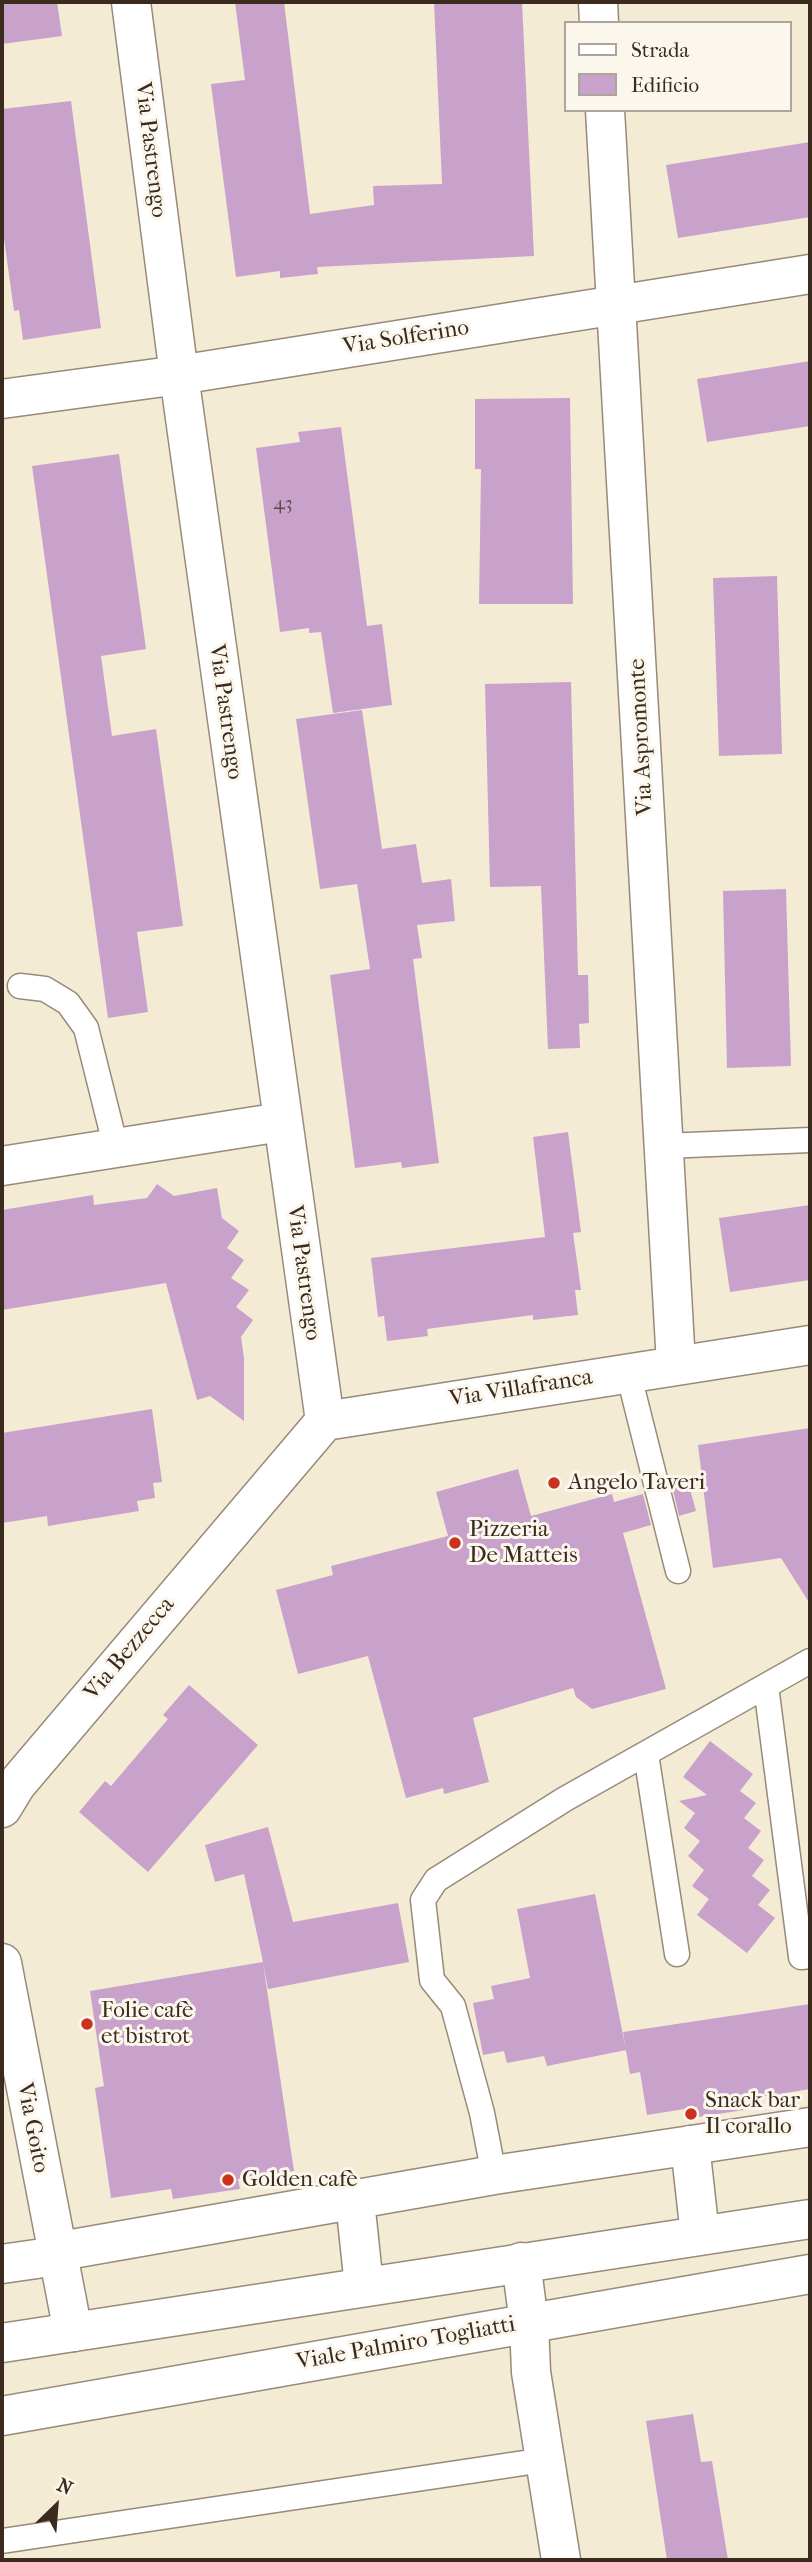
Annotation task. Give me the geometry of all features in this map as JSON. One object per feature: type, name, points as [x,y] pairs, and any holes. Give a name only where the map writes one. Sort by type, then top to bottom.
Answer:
[{"type":"street","name":"Via Pastrengo","points":[[131,2],[281,1122],[325,1421]]},
{"type":"street","points":[[598,2],[599,21]]},
{"type":"street","name":"Via Aspromonte","points":[[606,112],[619,303],[676,1364]]},
{"type":"street","name":"Via Solferino","points":[[2,399],[179,375],[810,274]]},
{"type":"street","points":[[2,1166],[281,1122]]},
{"type":"street","name":"Via Villafranca","points":[[325,1421],[810,1345]]},
{"type":"street","name":"Via Bezzecca","points":[[2,1808],[16,1784],[325,1421]]},
{"type":"street","name":"Via Goito","points":[[2,1963],[56,2254]]},
{"type":"street","points":[[2,2264],[494,2175],[810,2127]]},
{"type":"street","points":[[690,2145],[700,2235]]},
{"type":"street","points":[[355,2201],[364,2286]]},
{"type":"street","points":[[2,2343],[810,2219]]},
{"type":"street","points":[[56,2254],[73,2332]]},
{"type":"street","points":[[521,2262],[529,2323],[531,2372],[561,2560]]},
{"type":"street","name":"Viale Palmiro Togliatti","points":[[2,2416],[810,2274]]},
{"type":"lane","points":[[20,986],[45,989],[68,1003],[86,1028],[116,1148]]},
{"type":"lane","points":[[664,1146],[810,1140]]},
{"type":"lane","points":[[628,1372],[678,1571]]},
{"type":"lane","points":[[494,2175],[482,2113],[453,2006],[432,1980],[423,1900],[436,1880],[565,1799],[810,1661]]},
{"type":"lane","points":[[766,1686],[802,1956],[810,1956]]},
{"type":"lane","points":[[646,1754],[677,1954]]},
{"type":"lane","points":[[2,2542],[544,2460]]},
{"type":"building","points":[[2,2],[57,2],[62,36],[2,44]]},
{"type":"building","points":[[235,2],[284,2],[310,214],[374,205],[373,186],[442,184],[434,2],[522,2],[534,256],[317,267],[318,274],[280,278],[280,271],[236,277],[211,84],[245,80]]},
{"type":"building","points":[[71,101],[101,328],[23,340],[19,310],[14,311],[2,224],[2,109]]},
{"type":"building","points":[[810,142],[810,217],[678,238],[666,165]]},
{"type":"building","points":[[810,361],[810,426],[707,442],[697,379]]},
{"type":"building","points":[[570,398],[573,604],[479,604],[481,469],[475,469],[475,399]]},
{"type":"building","points":[[341,427],[367,626],[382,624],[392,705],[333,713],[321,632],[309,633],[309,628],[280,632],[256,448],[300,442],[298,432]]},
{"type":"building","points":[[119,454],[146,649],[101,656],[112,736],[156,729],[183,926],[137,932],[148,1012],[108,1018],[32,466]]},
{"type":"building","points":[[777,576],[782,754],[719,756],[713,578]]},
{"type":"building","points":[[571,682],[578,975],[588,975],[589,1023],[579,1024],[580,1048],[548,1049],[541,886],[490,887],[485,684]]},
{"type":"building","points":[[362,710],[382,849],[416,844],[422,883],[451,879],[455,921],[417,925],[422,958],[413,959],[439,1163],[402,1168],[401,1162],[355,1168],[330,975],[370,969],[357,884],[320,889],[296,719]]},
{"type":"building","points":[[786,889],[791,1066],[727,1068],[723,891]]},
{"type":"building","points":[[568,1132],[581,1232],[573,1233],[581,1290],[575,1290],[578,1315],[533,1320],[533,1315],[427,1329],[428,1336],[387,1341],[384,1316],[378,1317],[371,1258],[545,1237],[533,1137]]},
{"type":"building","points":[[157,1184],[174,1196],[217,1188],[222,1218],[239,1231],[227,1248],[244,1260],[231,1278],[249,1290],[236,1307],[253,1320],[241,1337],[244,1358],[244,1421],[210,1396],[197,1400],[166,1283],[2,1310],[2,1210],[93,1195],[94,1205],[147,1198]]},
{"type":"building","points":[[810,1205],[810,1280],[730,1292],[719,1218]]},
{"type":"building","points":[[152,1409],[162,1482],[153,1483],[155,1498],[137,1501],[139,1511],[48,1526],[47,1516],[2,1523],[2,1433]]},
{"type":"building","points":[[810,1428],[810,1604],[781,1558],[713,1568],[698,1445]]},
{"type":"building","points":[[518,1469],[531,1516],[612,1494],[614,1502],[643,1494],[651,1525],[623,1533],[666,1689],[592,1709],[576,1697],[573,1688],[473,1718],[489,1782],[444,1794],[443,1788],[406,1798],[368,1656],[298,1674],[276,1590],[333,1575],[331,1566],[448,1536],[436,1492]]},
{"type":"building","points":[[688,1482],[696,1511],[679,1516],[672,1486]]},
{"type":"building","points":[[189,1685],[258,1745],[148,1872],[79,1812],[105,1781],[111,1786],[168,1719],[163,1715]]},
{"type":"building","points":[[710,1741],[753,1774],[740,1791],[756,1803],[744,1818],[761,1831],[748,1848],[764,1860],[752,1876],[770,1890],[758,1905],[775,1918],[747,1953],[697,1915],[709,1899],[692,1886],[704,1870],[688,1856],[700,1841],[684,1828],[695,1813],[679,1801],[707,1795],[683,1777]]},
{"type":"building","points":[[268,1827],[293,1922],[398,1903],[409,1962],[268,1989],[263,1963],[294,2171],[238,2179],[240,2189],[173,2199],[171,2189],[111,2198],[95,2088],[104,2086],[90,1991],[263,1962],[244,1874],[215,1882],[205,1845]]},
{"type":"building","points":[[595,1894],[626,2050],[547,2066],[544,2056],[507,2063],[504,2051],[483,2055],[473,2003],[494,1999],[491,1986],[530,1978],[517,1909]]},
{"type":"building","points":[[810,2004],[810,2089],[743,2100],[744,2110],[698,2117],[697,2107],[647,2115],[640,2072],[630,2074],[623,2032]]},
{"type":"building","points":[[693,2414],[701,2462],[712,2461],[728,2560],[667,2560],[646,2421]]},
{"type":"place","name":"Angelo Taveri","points":[[554,1483]]},
{"type":"place","name":"Pizzeria De Matteis","points":[[455,1543]]},
{"type":"place","name":"Folie cafè et bistrot","points":[[87,2024]]},
{"type":"place","name":"Snack bar Il corallo","points":[[691,2114]]},
{"type":"place","name":"Golden cafè","points":[[228,2180]]}]
